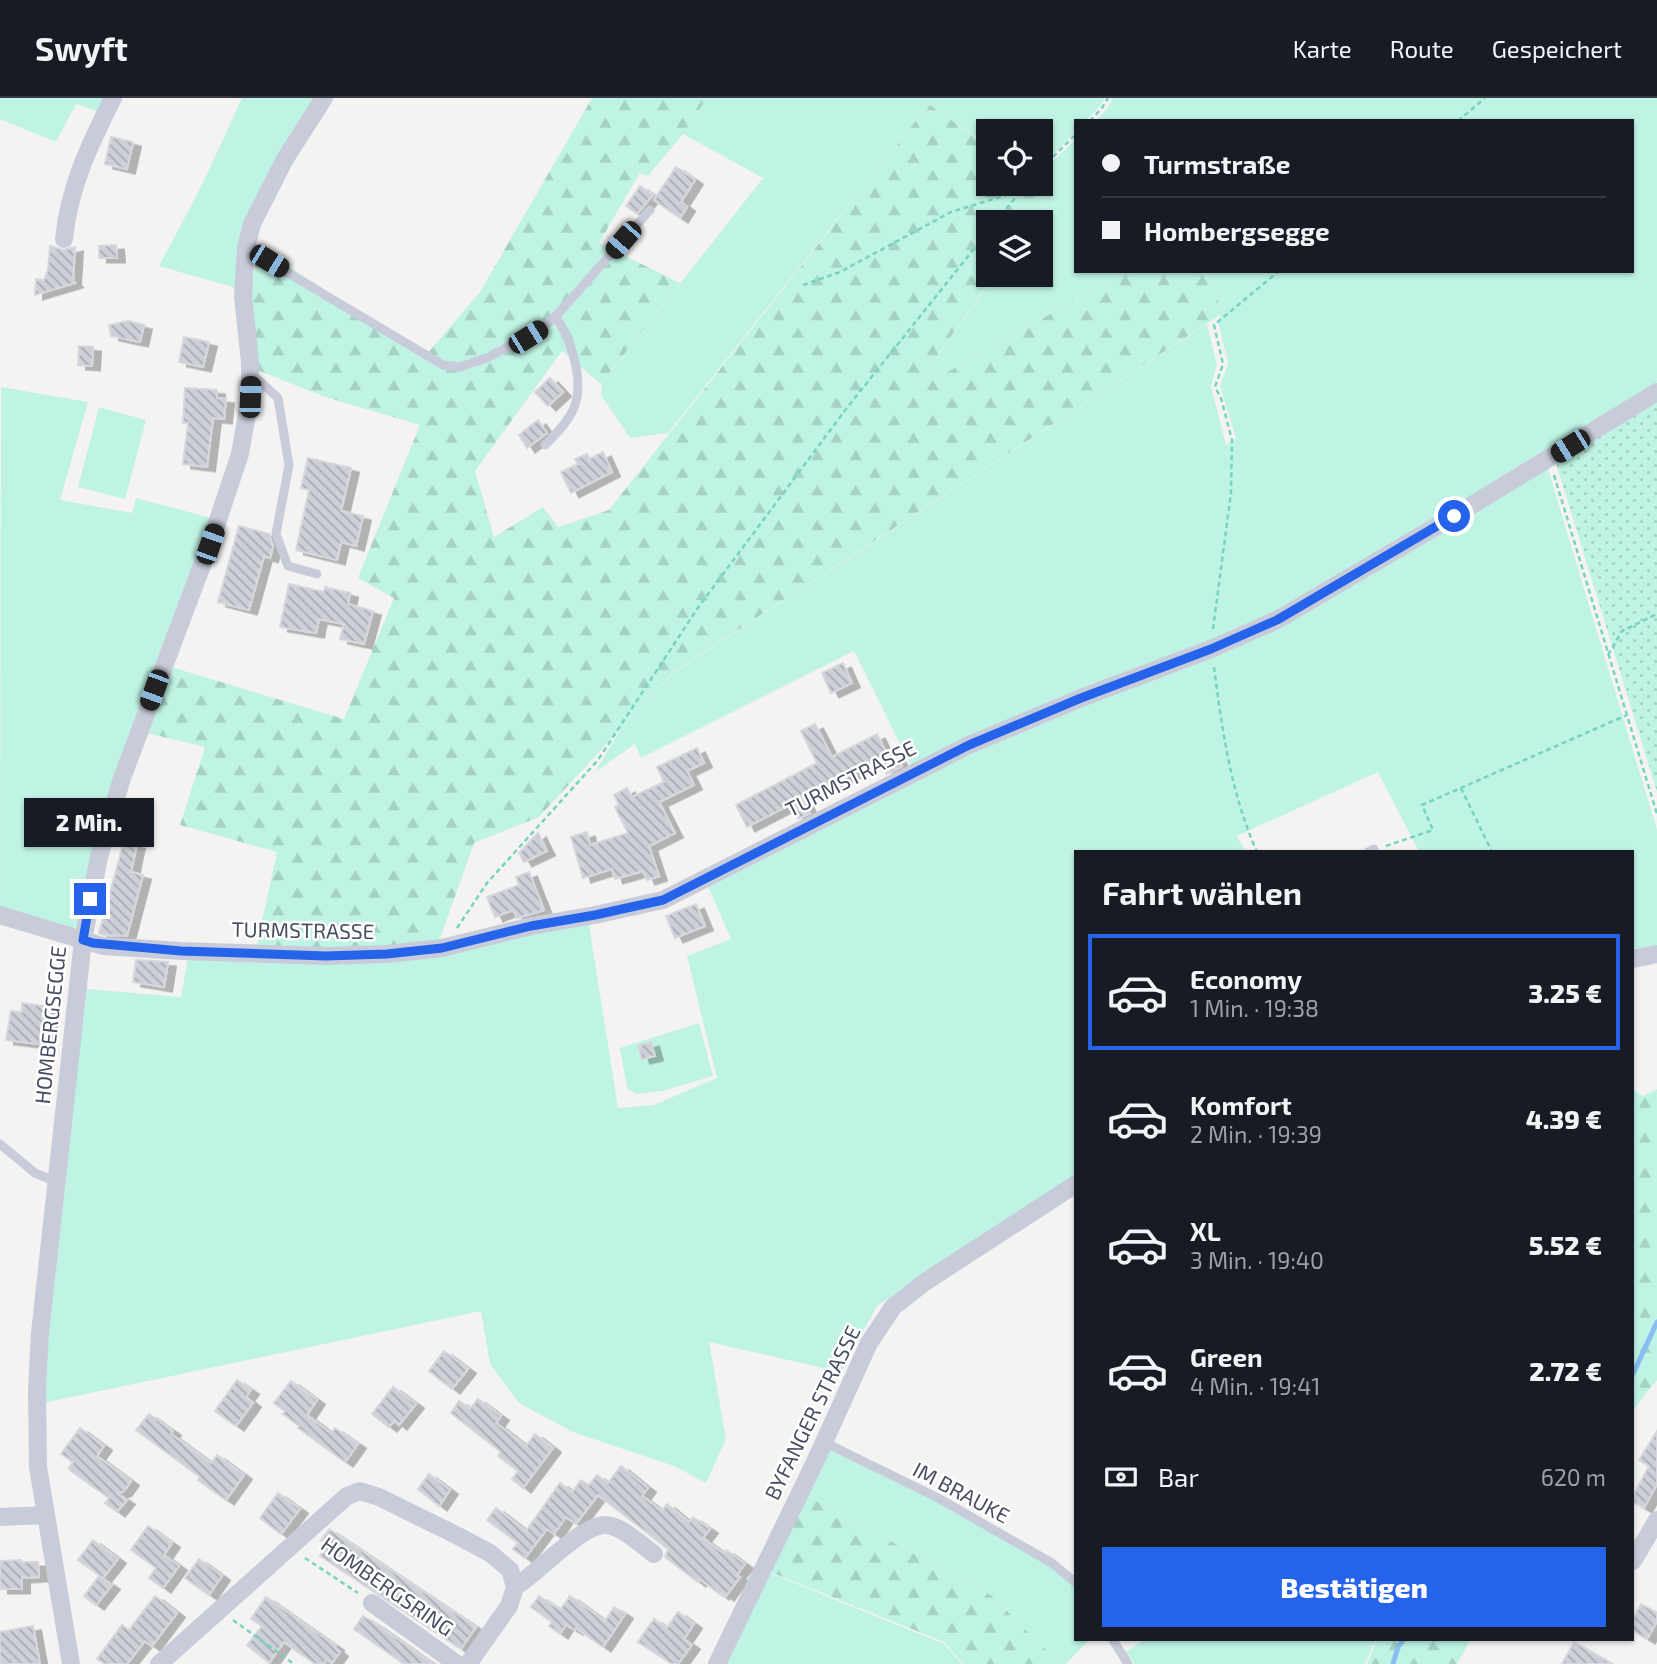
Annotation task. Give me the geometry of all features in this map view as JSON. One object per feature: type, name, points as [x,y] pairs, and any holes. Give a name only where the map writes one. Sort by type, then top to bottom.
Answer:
[{"type":"street","points":[[64,239],[71,194],[86,151],[113,98]]},
{"type":"street","name":"HOMBERGSEGGE","points":[[71,1664],[37,1459],[37,1390],[40,1333],[83,940],[99,858],[122,778],[210,544],[240,453],[250,397],[243,296],[246,248],[252,224],[261,203],[324,98]]},
{"type":"street","name":"TURMSTRASSE","points":[[0,915],[103,946],[326,956],[387,954],[442,948],[531,926],[663,900],[969,745],[1277,620],[1657,392]]},
{"type":"street","points":[[1634,959],[1657,954]]},
{"type":"street","name":"BYFANGER STRASSE","points":[[717,1664],[869,1343],[893,1307],[925,1282],[1074,1185]]},
{"type":"street","name":"HOMBERGSRING","points":[[159,1664],[347,1496],[360,1491],[368,1492],[489,1553],[510,1570],[515,1587]]},
{"type":"street","points":[[0,1517],[46,1515]]},
{"type":"street","points":[[1634,1559],[1657,1520]]},
{"type":"street","points":[[468,1664],[509,1606],[515,1587],[532,1577],[577,1537],[600,1525],[614,1527],[653,1554]]},
{"type":"street","name":"HOMBERGSRING","points":[[372,1603],[457,1664]]},
{"type":"lane","points":[[246,248],[443,365],[453,368],[489,357],[528,337],[555,317],[650,210]]},
{"type":"lane","points":[[545,444],[569,419],[580,387],[570,345],[555,317]]},
{"type":"lane","points":[[250,372],[278,398],[280,404],[289,465],[276,534],[288,566],[317,573]]},
{"type":"lane","points":[[0,1144],[35,1173],[57,1182]]},
{"type":"lane","name":"IM BRAUKE","points":[[824,1442],[951,1505],[1052,1563],[1074,1581]]},
{"type":"lane","points":[[1114,1641],[1128,1664]]},
{"type":"path","points":[[1092,119],[1108,98]]},
{"type":"path","points":[[1460,119],[1485,98]]},
{"type":"path","points":[[1053,157],[1074,136]]},
{"type":"path","points":[[803,285],[840,272],[951,212],[1004,196]]},
{"type":"path","points":[[1005,210],[1016,196]]},
{"type":"path","points":[[442,948],[487,883],[598,760],[697,609],[846,410],[976,246]]},
{"type":"path","points":[[1255,850],[1243,821],[1223,736],[1211,649],[1231,493],[1232,440],[1221,398],[1215,387],[1223,363],[1214,325],[1277,273]]},
{"type":"path","points":[[1551,458],[1554,477],[1657,814]]},
{"type":"path","points":[[1608,655],[1622,631],[1657,614]]},
{"type":"path","points":[[1374,850],[1433,830],[1422,805],[1627,715]]},
{"type":"path","points":[[1461,788],[1491,850]]},
{"type":"path","name":"HOMBERGSRING","points":[[291,1548],[372,1603]]},
{"type":"path","points":[[219,1610],[294,1664]]},
{"type":"green space","points":[[0,98],[106,98],[99,112],[76,104],[56,142],[0,119]]},
{"type":"green space","points":[[242,98],[317,98],[296,131],[236,288],[159,266],[202,185]]},
{"type":"green space","points":[[592,98],[707,98],[683,134],[648,176],[640,173],[599,243],[680,283],[601,384],[562,351],[475,471],[494,537],[543,507],[558,527],[609,510],[929,104],[976,138],[976,196],[1050,196],[1040,210],[976,210],[976,287],[986,287],[912,392],[1123,273],[1213,273],[1220,315],[672,673],[539,817],[474,843],[438,944],[387,950],[256,949],[277,852],[180,825],[205,747],[147,733],[171,667],[344,719],[394,598],[358,578],[420,425],[325,397],[257,370],[250,311],[257,246],[426,355],[480,292]]},
{"type":"green space","points":[[707,98],[1105,98],[1088,119],[1074,119],[1074,133],[1053,155],[1053,119],[976,119],[976,137],[929,104],[668,433],[630,438],[601,395],[602,383],[763,178],[683,134]]},
{"type":"green space","points":[[1113,98],[1657,98],[1657,388],[1302,602],[912,768],[854,651],[641,758],[635,744],[595,772],[622,727],[673,673],[1207,324],[1217,365],[1211,386],[1226,445],[1236,438],[1220,386],[1228,363],[1219,326],[1220,315],[1213,273],[1634,273],[1634,119],[1097,119]]},
{"type":"green space","points":[[1074,141],[1074,273],[1123,273],[912,392],[986,287],[1053,287],[1053,210],[1040,210],[1053,196],[1053,161]]},
{"type":"green space","points":[[1,387],[88,402],[60,500],[132,513],[136,498],[211,518],[148,683],[103,814],[76,928],[57,926],[0,909]]},
{"type":"green space","points":[[1657,397],[1657,792],[1555,460]]},
{"type":"green space","points":[[99,407],[146,420],[125,499],[78,487]]},
{"type":"green space","points":[[1547,466],[1657,830],[1657,949],[1634,953],[1634,850],[1418,850],[1378,772],[1237,836],[1245,850],[1074,850],[1074,1177],[877,1306],[841,1372],[709,1342],[726,1439],[706,1483],[674,1466],[573,1432],[519,1403],[490,1364],[481,1311],[43,1403],[63,1171],[87,989],[181,997],[188,958],[326,960],[438,957],[529,933],[589,925],[618,1108],[654,1105],[717,1078],[687,956],[731,939],[708,886],[978,748],[1264,629]]},
{"type":"green space","points":[[699,1023],[713,1076],[663,1091],[636,1094],[627,1088],[620,1048]]},
{"type":"green space","points":[[1657,1089],[1657,1380],[1634,1409],[1634,1091],[1643,1096]]},
{"type":"green space","points":[[829,1449],[940,1504],[1049,1565],[1074,1586],[1074,1641],[1088,1641],[1066,1664],[1060,1664],[992,1596],[807,1496]]},
{"type":"green space","points":[[807,1496],[992,1596],[1060,1664],[963,1664],[944,1642],[770,1572]]},
{"type":"green space","points":[[770,1573],[944,1644],[962,1664],[725,1664]]},
{"type":"green space","points":[[1142,1641],[1376,1641],[1365,1664],[1135,1664],[1126,1652]]},
{"type":"green space","points":[[1377,1641],[1469,1641],[1457,1664],[1367,1664]]},
{"type":"building","points":[[111,137],[133,142],[127,169],[105,164]]},
{"type":"building","points":[[676,167],[695,180],[681,202],[687,207],[680,218],[654,200]]},
{"type":"building","points":[[640,186],[653,195],[637,214],[626,206]]},
{"type":"building","points":[[116,245],[117,258],[99,258],[99,246]]},
{"type":"building","points":[[50,246],[63,250],[75,247],[75,283],[35,295],[36,279],[44,280],[48,269]]},
{"type":"building","points":[[128,321],[144,325],[140,342],[111,336],[109,325]]},
{"type":"building","points":[[184,337],[209,342],[203,367],[179,362]]},
{"type":"building","points":[[79,346],[93,347],[92,366],[78,365]]},
{"type":"building","points":[[550,378],[563,392],[548,406],[535,392]]},
{"type":"building","points":[[185,388],[217,390],[217,398],[226,399],[224,419],[213,418],[207,467],[183,464],[188,423],[183,423]]},
{"type":"building","points":[[538,420],[547,433],[527,448],[519,435]]},
{"type":"building","points":[[603,452],[612,472],[571,493],[561,472],[578,464],[575,459],[587,454],[589,459]]},
{"type":"building","points":[[308,458],[351,468],[341,511],[363,516],[356,546],[341,542],[337,560],[296,550],[309,490],[301,488]]},
{"type":"building","points":[[239,526],[269,534],[273,546],[270,558],[264,556],[249,610],[218,602]]},
{"type":"building","points":[[289,584],[324,592],[325,587],[350,593],[348,604],[373,611],[364,644],[340,639],[344,624],[319,619],[316,633],[280,627]]},
{"type":"building","points":[[843,663],[852,683],[831,693],[822,673]]},
{"type":"building","points":[[815,724],[832,757],[877,734],[887,755],[894,751],[902,766],[887,774],[881,760],[810,794],[804,799],[810,813],[798,819],[791,804],[747,827],[736,805],[817,763],[801,731]]},
{"type":"building","points":[[697,748],[704,763],[687,771],[694,785],[659,802],[675,833],[649,846],[659,876],[647,880],[643,871],[615,879],[612,869],[583,878],[571,837],[587,832],[590,845],[628,833],[615,807],[619,805],[614,795],[627,788],[632,797],[664,782],[657,767]]},
{"type":"building","points":[[538,833],[547,851],[524,862],[519,853]]},
{"type":"building","points":[[124,841],[137,844],[131,872],[143,875],[127,936],[105,935],[99,933]]},
{"type":"building","points":[[529,872],[544,910],[517,918],[513,910],[495,917],[487,897],[519,885],[516,877]]},
{"type":"building","points":[[696,904],[705,926],[675,938],[666,916]]},
{"type":"building","points":[[136,960],[168,962],[164,987],[133,982]]},
{"type":"building","points":[[22,1003],[51,1007],[46,1045],[6,1040],[11,1011],[22,1012]]},
{"type":"building","points":[[651,1042],[655,1056],[642,1059],[638,1046]]},
{"type":"building","points":[[444,1351],[468,1369],[452,1389],[429,1371]]},
{"type":"building","points":[[237,1380],[251,1390],[246,1397],[253,1403],[236,1426],[215,1411]]},
{"type":"building","points":[[291,1381],[317,1400],[307,1415],[331,1433],[335,1428],[358,1444],[345,1462],[298,1428],[299,1426],[283,1414],[285,1411],[274,1403]]},
{"type":"building","points":[[393,1387],[416,1404],[399,1425],[394,1421],[389,1427],[372,1414]]},
{"type":"building","points":[[478,1399],[501,1416],[496,1423],[526,1446],[535,1434],[553,1448],[523,1488],[512,1479],[518,1471],[498,1456],[501,1452],[451,1413],[459,1401],[470,1409]]},
{"type":"building","points":[[149,1414],[211,1463],[217,1455],[244,1475],[226,1500],[198,1480],[200,1477],[136,1430]]},
{"type":"building","points":[[80,1428],[104,1446],[97,1456],[131,1481],[124,1491],[118,1494],[127,1500],[117,1512],[105,1503],[109,1498],[71,1471],[69,1468],[73,1462],[61,1454]]},
{"type":"building","points":[[1657,1431],[1657,1484],[1644,1508],[1634,1503],[1634,1494],[1649,1466],[1639,1460]]},
{"type":"building","points":[[621,1466],[648,1488],[642,1496],[662,1511],[667,1504],[689,1522],[693,1517],[710,1529],[703,1538],[724,1554],[726,1550],[745,1564],[737,1575],[740,1577],[726,1596],[700,1579],[698,1582],[665,1557],[668,1549],[598,1495],[576,1524],[566,1517],[554,1534],[547,1529],[525,1558],[513,1549],[518,1543],[487,1520],[496,1508],[526,1531],[560,1483],[572,1492],[581,1480],[589,1485],[597,1475],[608,1483]]},
{"type":"building","points":[[429,1474],[450,1490],[439,1506],[418,1489]]},
{"type":"building","points":[[278,1493],[300,1509],[281,1534],[260,1518]]},
{"type":"building","points":[[148,1526],[172,1543],[164,1555],[179,1566],[163,1588],[149,1578],[156,1568],[131,1550]]},
{"type":"building","points":[[329,1529],[476,1627],[461,1649],[320,1556],[327,1545],[321,1540]]},
{"type":"building","points":[[93,1540],[118,1559],[103,1578],[78,1560]]},
{"type":"building","points":[[199,1559],[222,1576],[209,1595],[185,1578]]},
{"type":"building","points":[[0,1561],[38,1562],[39,1577],[22,1578],[22,1589],[0,1589]]},
{"type":"building","points":[[99,1576],[112,1585],[96,1605],[84,1596]]},
{"type":"building","points":[[155,1596],[177,1613],[152,1646],[145,1641],[127,1664],[105,1664],[97,1659],[122,1625],[129,1630]]},
{"type":"building","points":[[539,1596],[560,1610],[570,1596],[605,1621],[614,1607],[625,1614],[603,1647],[576,1628],[575,1630],[566,1625],[560,1634],[549,1626],[552,1622],[531,1607]]},
{"type":"building","points":[[266,1597],[336,1646],[340,1652],[332,1663],[327,1659],[324,1664],[315,1664],[284,1642],[269,1663],[247,1645],[262,1626],[251,1619]]},
{"type":"building","points":[[1641,1604],[1657,1613],[1657,1621],[1647,1639],[1634,1632],[1634,1617]]},
{"type":"building","points":[[678,1612],[694,1624],[684,1639],[692,1645],[678,1664],[672,1664],[638,1642],[654,1619],[667,1628]]},
{"type":"building","points":[[363,1616],[433,1664],[404,1664],[354,1629]]},
{"type":"building","points":[[33,1626],[40,1664],[0,1664],[0,1632]]},
{"type":"building","points":[[1574,1642],[1612,1664],[1562,1664]]},
{"type":"waterway","points":[[1634,1372],[1657,1322]]},
{"type":"waterway","points":[[1393,1664],[1402,1641]]},
{"type":"route","points":[[90,899],[83,940],[103,946],[326,956],[387,954],[442,948],[531,926],[663,900],[969,745],[1277,620],[1454,516]]}]
